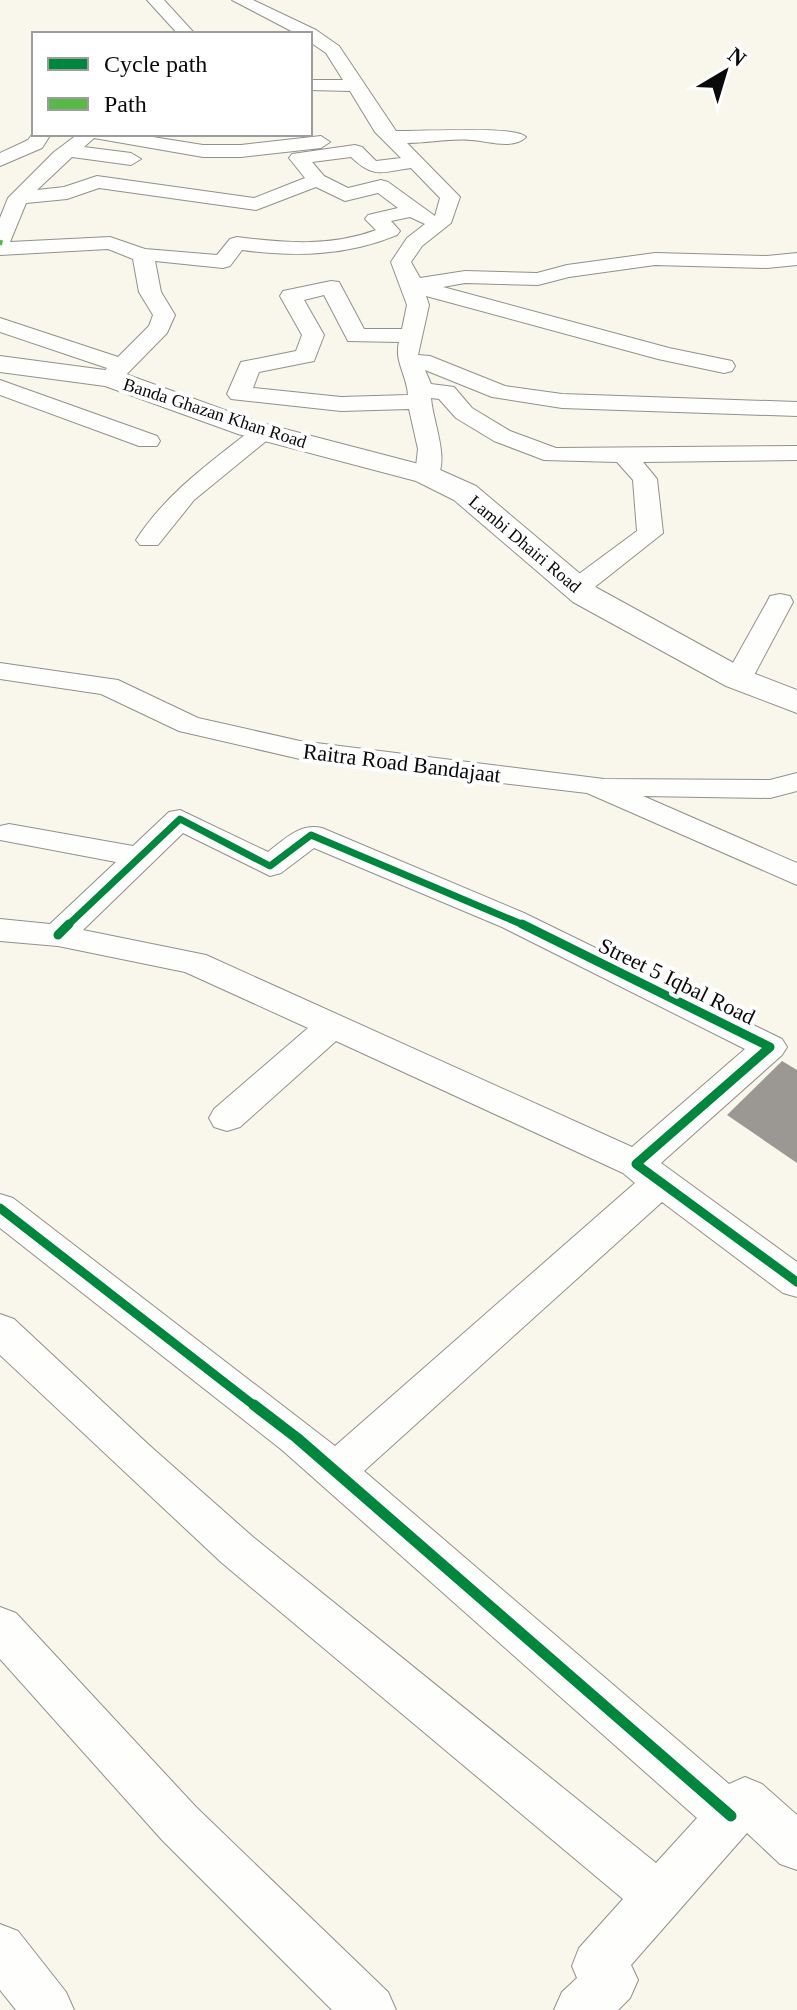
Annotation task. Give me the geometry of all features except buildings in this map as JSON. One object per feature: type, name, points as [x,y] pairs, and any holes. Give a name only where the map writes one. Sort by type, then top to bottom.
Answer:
[{"type":"street","points":[[155,0],[185,32]]},
{"type":"street","points":[[240,0],[303,26]]},
{"type":"street","points":[[312,33],[333,50],[382,128],[450,197],[444,219],[414,242],[401,262],[418,305],[409,345],[430,449],[427,475]]},
{"type":"street","points":[[312,85],[358,86]]},
{"type":"street","points":[[111,136],[203,151],[241,151],[352,138],[437,138],[470,134],[491,138],[517,137]]},
{"type":"street","points":[[0,160],[35,144],[41,136]]},
{"type":"street","points":[[87,136],[18,198],[1,245],[110,243],[143,255],[160,254],[223,262],[237,243],[291,250],[365,243],[390,231],[375,219],[414,210]]},
{"type":"street","points":[[68,151],[200,171],[179,194]]},
{"type":"street","points":[[416,162],[372,167],[355,151],[299,158],[317,180],[345,195],[381,186],[436,226]]},
{"type":"street","points":[[18,198],[67,193],[97,182],[256,204],[317,180]]},
{"type":"street","points":[[0,325],[116,372],[159,328],[164,315],[150,292],[143,255]]},
{"type":"street","points":[[413,286],[465,277],[538,279],[567,271],[655,259],[767,262],[797,259]]},
{"type":"street","points":[[413,286],[666,354],[724,366]]},
{"type":"street","points":[[797,409],[562,401],[500,392],[409,345],[356,336],[331,287],[291,296],[313,335],[306,356],[249,367],[239,394],[341,404],[446,392],[464,413],[502,436],[553,455],[797,453]]},
{"type":"street","name":"Banda Ghazan Khan Road","points":[[0,364],[116,372],[263,432],[427,475]]},
{"type":"street","points":[[0,387],[148,441]]},
{"type":"street","points":[[149,540],[156,528],[193,489],[263,432]]},
{"type":"street","points":[[577,588],[650,533],[645,479],[625,456]]},
{"type":"street","name":"Lambi Dhairi Road","points":[[427,475],[465,493],[577,588],[738,679],[797,702]]},
{"type":"street","points":[[738,679],[780,602]]},
{"type":"street","name":"Raitra Road Bandajaat","points":[[0,671],[108,686],[189,725],[300,750],[593,785],[797,875]]},
{"type":"street","points":[[593,785],[770,789],[797,782]]},
{"type":"street","name":"Street 5 Iqbal Road","points":[[141,857],[180,819],[270,866],[311,835],[513,920],[770,1047],[648,1173]]},
{"type":"street","points":[[9,833],[141,857]]},
{"type":"street","points":[[58,935],[141,857]]},
{"type":"street","points":[[0,930],[58,935],[194,963],[648,1173],[797,1282]]},
{"type":"street","points":[[227,1118],[333,1025]]},
{"type":"street","points":[[335,1471],[648,1173]]},
{"type":"street","points":[[0,1208],[297,1438],[731,1816]]},
{"type":"street","points":[[0,1330],[106,1433],[272,1578],[515,1775],[658,1897]]},
{"type":"street","points":[[0,1627],[109,1752],[279,1927],[370,2010]]},
{"type":"street","points":[[580,2010],[612,1980],[597,1966],[745,1800],[797,1847]]},
{"type":"street","points":[[0,1949],[48,2010]]},
{"type":"marked path","points":[[0,245],[1,240]]},
{"type":"cycle path","points":[[58,935],[180,819],[270,866],[311,835],[513,920],[770,1047],[636,1164],[797,1282]]},
{"type":"cycle path","points":[[0,1208],[297,1438],[731,1816]]}]
